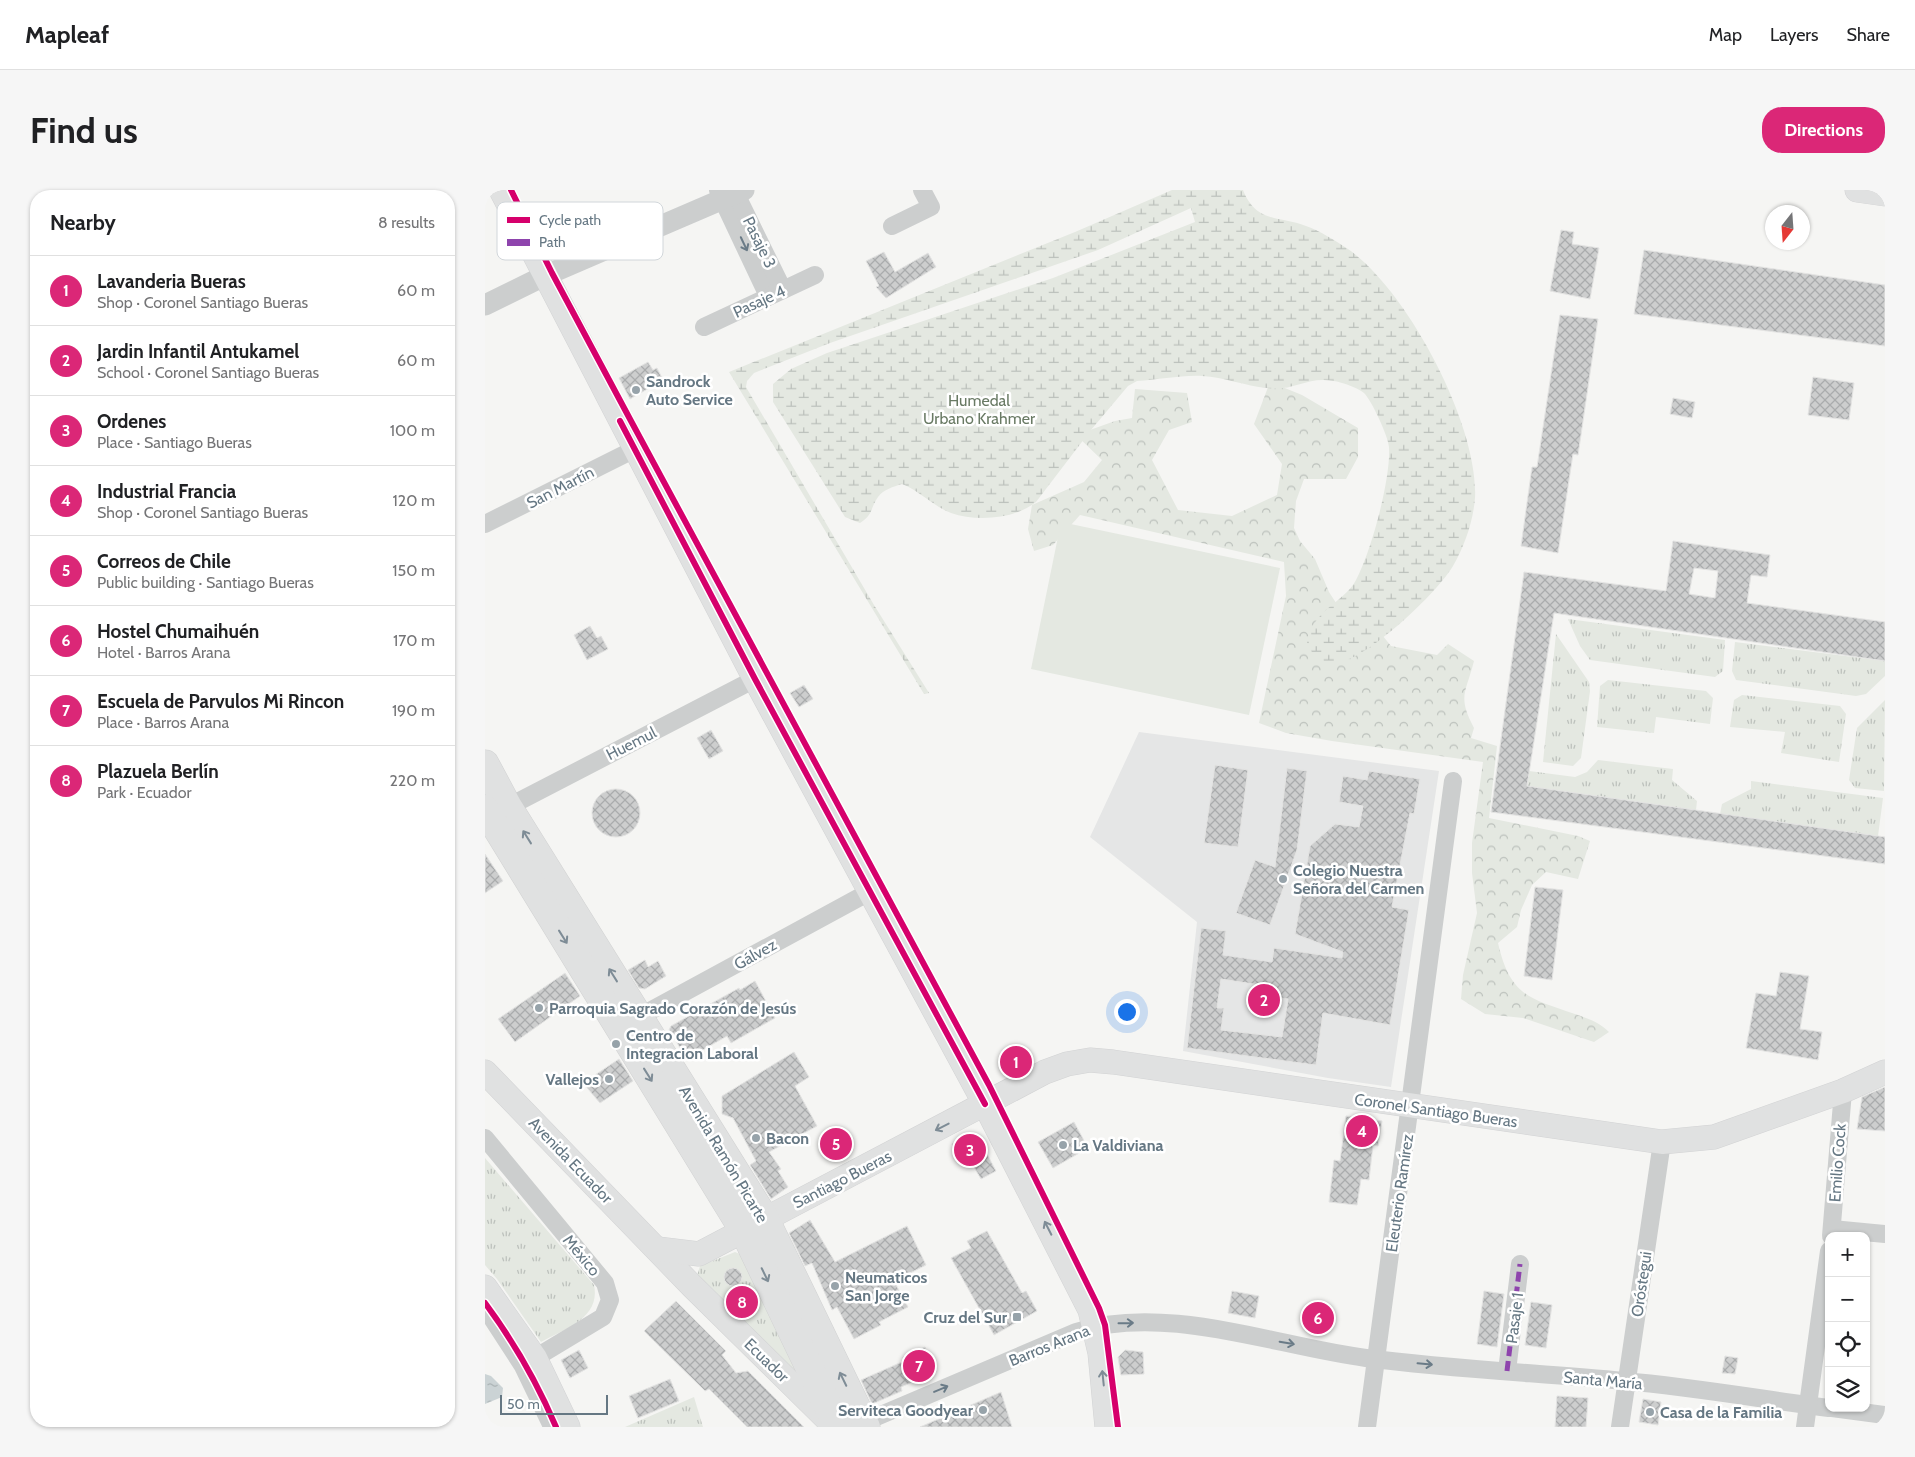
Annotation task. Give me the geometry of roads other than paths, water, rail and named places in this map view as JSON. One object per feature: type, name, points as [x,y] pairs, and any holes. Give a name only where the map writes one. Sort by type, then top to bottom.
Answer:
[{"type":"highway","name":"Avenida Ramón Picarte","points":[[485,764],[497,808],[754,1225],[837,1427]]},
{"type":"highway","name":"Avenida Ramón Picarte","points":[[497,808],[639,1017],[754,1225],[861,1426]]},
{"type":"main road","points":[[501,190],[507,202]]},
{"type":"main road","points":[[1857,190],[1885,194]]},
{"type":"main road","points":[[536,260],[755,679],[985,1104],[1091,1310],[1096,1326],[1107,1427]]},
{"type":"main road","name":"Coronel Santiago Bueras","points":[[985,1104],[1045,1072],[1067,1064],[1090,1060],[1662,1142],[1714,1137],[1843,1090],[1885,1072]]},
{"type":"main road","name":"Avenida Ecuador","points":[[485,1072],[658,1249]]},
{"type":"main road","name":"Santiago Bueras","points":[[699,1254],[985,1104]]},
{"type":"main road","points":[[658,1249],[699,1254],[694,1268],[692,1286]]},
{"type":"main road","name":"Ecuador","points":[[658,1249],[692,1286],[837,1427]]},
{"type":"main road","points":[[485,1287],[535,1358],[568,1427]]},
{"type":"street","points":[[892,226],[931,207],[922,190]]},
{"type":"street","points":[[663,223],[730,193]]},
{"type":"street","name":"Pasaje 3","points":[[730,193],[775,293]]},
{"type":"street","points":[[485,305],[580,260]]},
{"type":"street","name":"Pasaje 4","points":[[704,327],[815,275]]},
{"type":"street","name":"San Martín","points":[[485,524],[635,449]]},
{"type":"street","name":"Huemul","points":[[497,808],[755,679]]},
{"type":"street","name":"Eleuterio Ramírez","points":[[1367,1427],[1453,781]]},
{"type":"street","name":"Gálvez","points":[[639,1017],[871,891]]},
{"type":"street","name":"Emilio Cock","points":[[1831,1232],[1843,1090]]},
{"type":"street","name":"México","points":[[485,1138],[605,1283],[610,1300],[603,1317],[535,1358]]},
{"type":"street","name":"Oróstegui","points":[[1620,1427],[1662,1142]]},
{"type":"street","points":[[1870,1233],[1885,1234]]},
{"type":"street","name":"Pasaje 1","points":[[1507,1371],[1520,1264]]},
{"type":"street","points":[[1805,1427],[1825,1277]]},
{"type":"street","points":[[485,1313],[520,1367],[549,1427]]},
{"type":"street","name":"Barros Arana","points":[[861,1426],[1096,1326],[1168,1323],[1377,1359]]},
{"type":"street","name":"Santa María","points":[[1377,1359],[1627,1381],[1825,1407]]},
{"type":"street","name":"Santa María","points":[[1861,1412],[1885,1415]]},
{"type":"water","points":[[485,1374],[491,1376],[503,1388],[502,1397],[485,1404]]},
{"type":"place","name":"Sandrock Auto Service","points":[[636,390]]},
{"type":"place","name":"Colegio Nuestra Señora del Carmen","points":[[1283,879]]},
{"type":"place","name":"Jardin Infantil Antukamel","points":[[1264,1000]]},
{"type":"place","name":"Parroquia Sagrado Corazón de Jesús","points":[[539,1008]]},
{"type":"place","name":"Centro de Integracion Laboral","points":[[616,1044]]},
{"type":"place","name":"Lavanderia Bueras","points":[[1016,1062]]},
{"type":"place","name":"Vallejos","points":[[609,1079]]},
{"type":"place","name":"Industrial Francia","points":[[1362,1131]]},
{"type":"place","name":"Bacon","points":[[756,1138]]},
{"type":"place","name":"Correos de Chile","points":[[836,1144]]},
{"type":"place","name":"La Valdiviana","points":[[1063,1145]]},
{"type":"place","name":"Ordenes","points":[[970,1150]]},
{"type":"place","name":"Neumaticos San Jorge","points":[[835,1286]]},
{"type":"place","name":"Plazuela Berlín","points":[[742,1302]]},
{"type":"place","name":"Cruz del Sur","points":[[1017,1317]]},
{"type":"place","name":"Hostel Chumaihuén","points":[[1318,1318]]},
{"type":"place","name":"Escuela de Parvulos Mi Rincon","points":[[919,1366]]},
{"type":"place","name":"Serviteca Goodyear","points":[[983,1410]]},
{"type":"place","name":"Casa de la Familia","points":[[1650,1412]]},
{"type":"park label","name":"Humedal Urbano Krahmer","points":[[979,409]]}]
